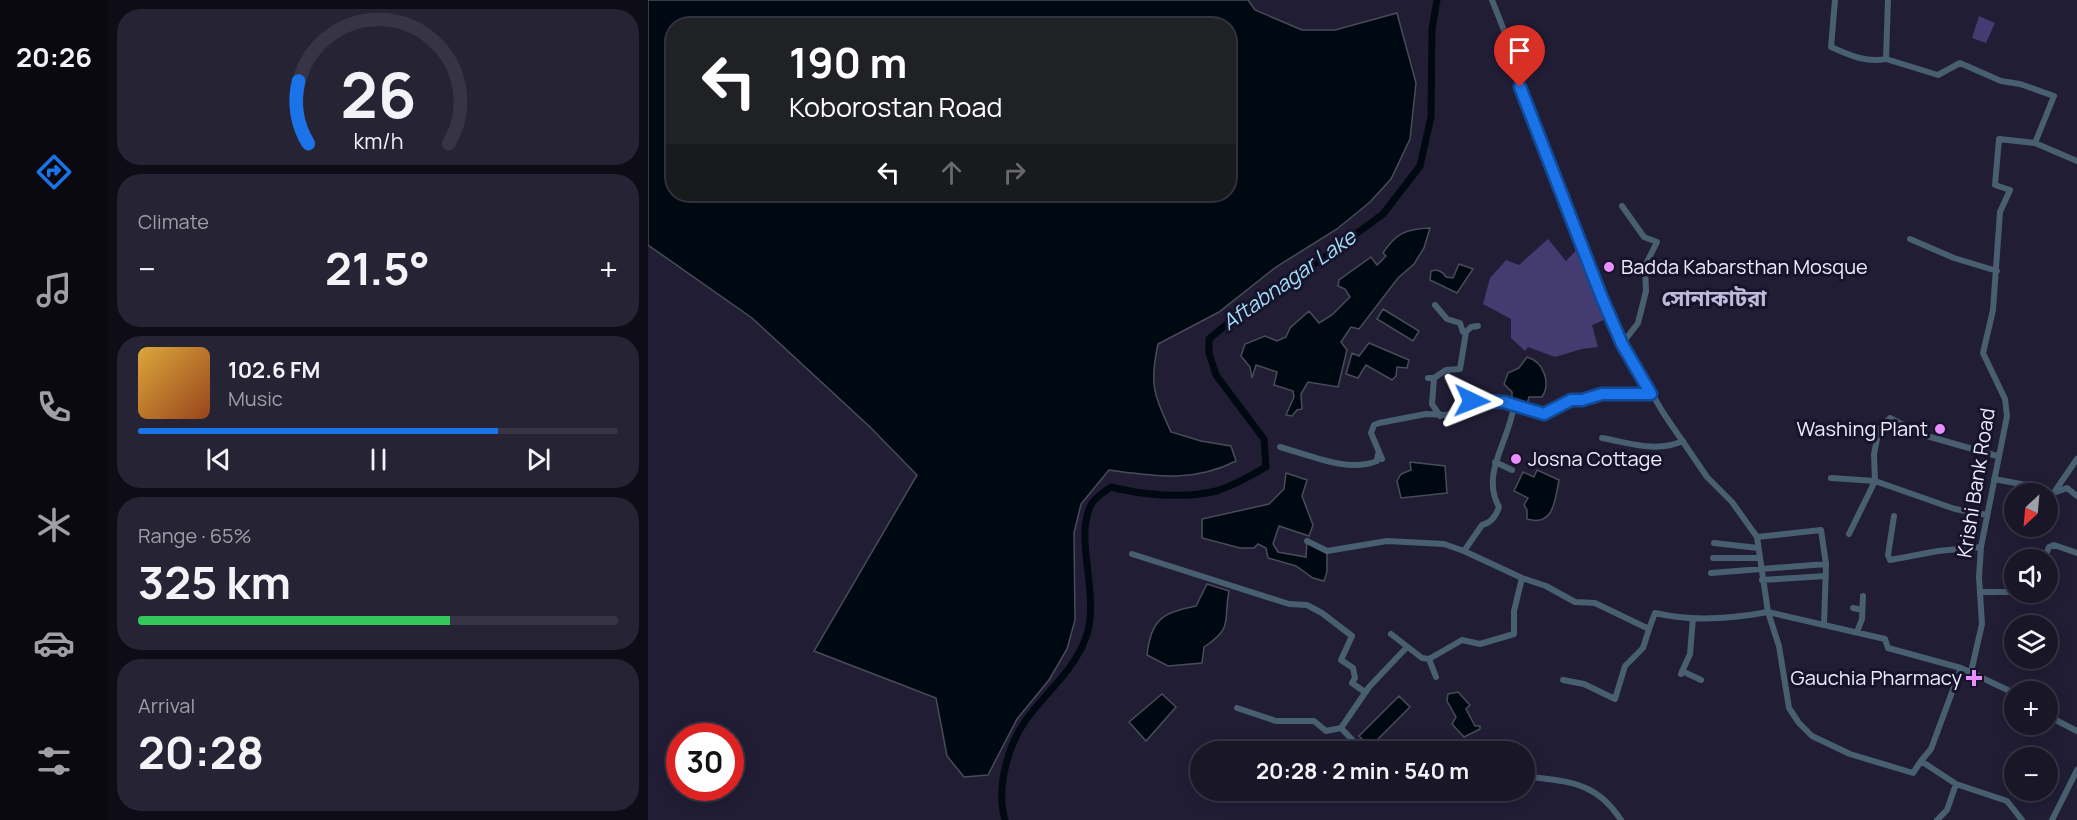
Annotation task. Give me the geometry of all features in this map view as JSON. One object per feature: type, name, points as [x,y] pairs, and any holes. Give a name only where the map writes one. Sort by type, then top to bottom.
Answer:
[{"type":"street","points":[[1492,0],[1498,9],[1514,56],[1520,87],[1552,174],[1559,183],[1585,258],[1622,344],[1651,394],[1707,477],[1732,502],[1757,537],[1768,612],[1784,667],[1790,708],[1812,736],[1850,753],[1913,773],[1934,741],[1961,668]]},
{"type":"street","points":[[1835,0],[1831,47],[1862,59],[1875,61],[1886,59],[1938,75],[1960,63],[2001,81],[2020,84],[2054,96],[2042,120],[2035,143],[2077,161]]},
{"type":"street","points":[[1886,59],[1888,0]]},
{"type":"street","name":"Krishi Bank Road","points":[[1971,672],[1982,624],[1981,547],[2007,413],[2005,399],[1983,353],[1989,337],[1997,271],[2000,212],[2010,190],[1995,185],[1999,140],[2035,143]]},
{"type":"street","points":[[1622,206],[1644,237],[1657,242],[1646,266],[1646,291],[1638,324],[1622,344]]},
{"type":"street","points":[[1910,239],[1954,258],[1997,271]]},
{"type":"street","points":[[1435,305],[1447,319],[1460,323],[1463,332],[1466,332]]},
{"type":"street","points":[[1440,416],[1432,405],[1431,378],[1446,370],[1460,369],[1466,332],[1471,327],[1478,326]]},
{"type":"street","points":[[1382,459],[1371,433],[1374,425],[1426,414],[1440,416],[1472,401],[1504,402],[1544,414],[1571,400],[1582,400],[1602,394],[1651,394]]},
{"type":"street","points":[[1464,551],[1482,525],[1488,524],[1497,514],[1499,507],[1492,495],[1495,462],[1511,424],[1514,405]]},
{"type":"street","points":[[1849,534],[1875,481],[1874,454],[1879,429],[1890,418],[1920,434],[1997,456]]},
{"type":"street","points":[[1602,438],[1656,448],[1669,447],[1683,441]]},
{"type":"street","points":[[1280,447],[1316,459],[1364,466],[1377,461],[1378,450]]},
{"type":"street","points":[[2058,487],[2077,459]]},
{"type":"street","points":[[1495,462],[1512,470]]},
{"type":"street","points":[[1831,478],[1875,481],[1955,509],[1987,515]]},
{"type":"street","points":[[1994,479],[2015,483]]},
{"type":"street","points":[[2058,490],[2067,488],[2077,496]]},
{"type":"street","points":[[1894,516],[1888,555],[1890,560],[1946,550],[1981,547]]},
{"type":"street","points":[[1757,537],[1821,530],[1826,564],[1824,625]]},
{"type":"street","points":[[1308,541],[1327,551],[1387,541],[1444,544],[1546,586],[1575,602],[1595,603],[1649,629]]},
{"type":"street","points":[[1714,543],[1758,548]]},
{"type":"street","points":[[2048,549],[2054,545],[2077,553]]},
{"type":"street","points":[[1132,554],[1289,604],[1307,606],[1322,613],[1352,636],[1341,660],[1353,668],[1356,678],[1352,683],[1365,692]]},
{"type":"street","points":[[1713,558],[1759,558]]},
{"type":"street","points":[[1712,573],[1826,564]]},
{"type":"street","points":[[1762,580],[1826,576]]},
{"type":"street","points":[[1391,634],[1422,658],[1429,659],[1462,640],[1480,644],[1514,634],[1514,611],[1522,578]]},
{"type":"street","points":[[1980,592],[2004,592]]},
{"type":"street","points":[[1857,632],[1863,596]]},
{"type":"street","points":[[1853,608],[1862,610]]},
{"type":"street","points":[[1563,680],[1584,684],[1615,699],[1625,666],[1643,648],[1655,613],[1670,618],[1732,619],[1768,612],[1885,639],[1888,648],[1961,668],[2004,688]]},
{"type":"street","points":[[1693,618],[1690,654],[1682,673],[1701,680]]},
{"type":"street","points":[[1237,708],[1276,721],[1314,721],[1329,732],[1341,728],[1365,692],[1407,647]]},
{"type":"street","points":[[1429,659],[1436,677]]},
{"type":"street","points":[[2058,721],[2077,731]]},
{"type":"street","points":[[1341,728],[1353,741]]},
{"type":"street","points":[[1921,761],[1956,784],[2007,801],[2022,820]]},
{"type":"street","points":[[2052,820],[2077,770]]},
{"type":"street","points":[[1535,778],[1582,784],[1600,795],[1621,820]]},
{"type":"street","points":[[1937,820],[1947,810],[1956,784]]},
{"type":"shaded area","points":[[648,0],[1248,0],[1255,10],[1302,30],[1335,30],[1397,13],[1416,83],[1410,139],[1391,179],[1370,202],[1337,229],[1276,267],[1219,312],[1158,344],[1154,370],[1155,390],[1171,432],[1201,441],[1231,446],[1236,461],[1204,473],[1189,475],[1158,476],[1109,470],[1081,504],[1074,533],[1075,620],[1067,649],[1049,680],[1017,719],[988,775],[964,777],[947,756],[936,698],[814,651],[917,475],[869,426],[752,318],[648,245]]},
{"type":"shaded area","points":[[1979,16],[1995,23],[1986,43],[1972,38]]},
{"type":"shaded area","points":[[1430,228],[1424,248],[1414,264],[1398,278],[1359,329],[1351,327],[1341,342],[1347,350],[1338,387],[1308,382],[1301,394],[1302,409],[1297,410],[1292,416],[1286,415],[1294,397],[1293,391],[1274,385],[1277,372],[1256,365],[1252,378],[1250,367],[1241,356],[1245,344],[1265,336],[1277,341],[1286,337],[1290,328],[1309,311],[1319,323],[1332,315],[1350,297],[1345,289],[1338,286],[1339,280],[1371,257],[1377,265],[1386,256],[1383,253],[1388,246],[1402,233]]},
{"type":"shaded area","points":[[1548,239],[1566,261],[1581,245],[1606,319],[1592,325],[1598,347],[1555,357],[1528,347],[1525,351],[1511,338],[1511,319],[1483,304],[1490,278],[1506,260],[1519,265]]},
{"type":"shaded area","points":[[1459,264],[1473,269],[1457,293],[1430,280],[1433,270],[1453,278]]},
{"type":"shaded area","points":[[1383,309],[1419,331],[1413,341],[1377,319]]},
{"type":"shaded area","points":[[1369,343],[1409,360],[1407,368],[1397,367],[1396,376],[1392,380],[1366,365],[1358,378],[1346,374],[1352,353],[1359,356]]},
{"type":"shaded area","points":[[1527,357],[1542,368],[1546,386],[1542,397],[1529,397],[1526,407],[1512,399],[1512,392],[1504,384],[1508,373],[1519,368]]},
{"type":"shaded area","points":[[1410,462],[1445,466],[1447,493],[1401,498],[1397,481],[1401,474],[1411,470]]},
{"type":"shaded area","points":[[1537,470],[1559,480],[1556,496],[1552,510],[1543,519],[1527,519],[1527,510],[1524,505],[1528,498],[1514,491],[1523,472],[1534,477]]},
{"type":"shaded area","points":[[1286,473],[1307,480],[1302,496],[1313,525],[1309,536],[1279,526],[1273,544],[1278,552],[1306,557],[1307,541],[1327,551],[1327,572],[1324,581],[1313,578],[1296,566],[1268,558],[1266,548],[1258,544],[1254,548],[1240,548],[1202,538],[1202,519],[1269,504],[1284,489]]},
{"type":"shaded area","points":[[1207,584],[1229,591],[1224,629],[1204,647],[1202,663],[1168,666],[1147,655],[1152,633],[1160,620],[1167,615],[1196,606]]},
{"type":"shaded area","points":[[1458,692],[1470,705],[1466,709],[1475,726],[1480,726],[1480,729],[1464,737],[1452,724],[1456,717],[1447,701],[1448,694]]},
{"type":"shaded area","points":[[1162,694],[1176,707],[1146,741],[1129,722]]},
{"type":"shaded area","points":[[1399,696],[1410,707],[1376,741],[1364,741],[1359,736]]},
{"type":"waterway","name":"Aftabnagar Lake","points":[[1005,820],[1003,782],[1013,742],[1026,720],[1073,663],[1085,640],[1091,606],[1085,535],[1086,519],[1092,502],[1111,487],[1164,495],[1191,495],[1216,491],[1266,467],[1264,439],[1216,375],[1209,353],[1209,339],[1253,302],[1322,259],[1383,214],[1420,166],[1431,117],[1432,29],[1437,0]]},
{"type":"place","name":"Badda Kabarsthan Mosque","points":[[1609,267]]},
{"type":"place","name":"Washing Plant","points":[[1940,429]]},
{"type":"place","name":"Josna Cottage","points":[[1516,459]]},
{"type":"place","name":"Gauchia Pharmacy","points":[[1974,678]]},
{"type":"district","name":"সোনাকাটরা","points":[[1714,298]]},
{"type":"route","points":[[1472,401],[1504,402],[1544,414],[1571,400],[1582,400],[1602,394],[1618,396],[1651,394],[1622,344],[1602,298],[1520,87]]}]
